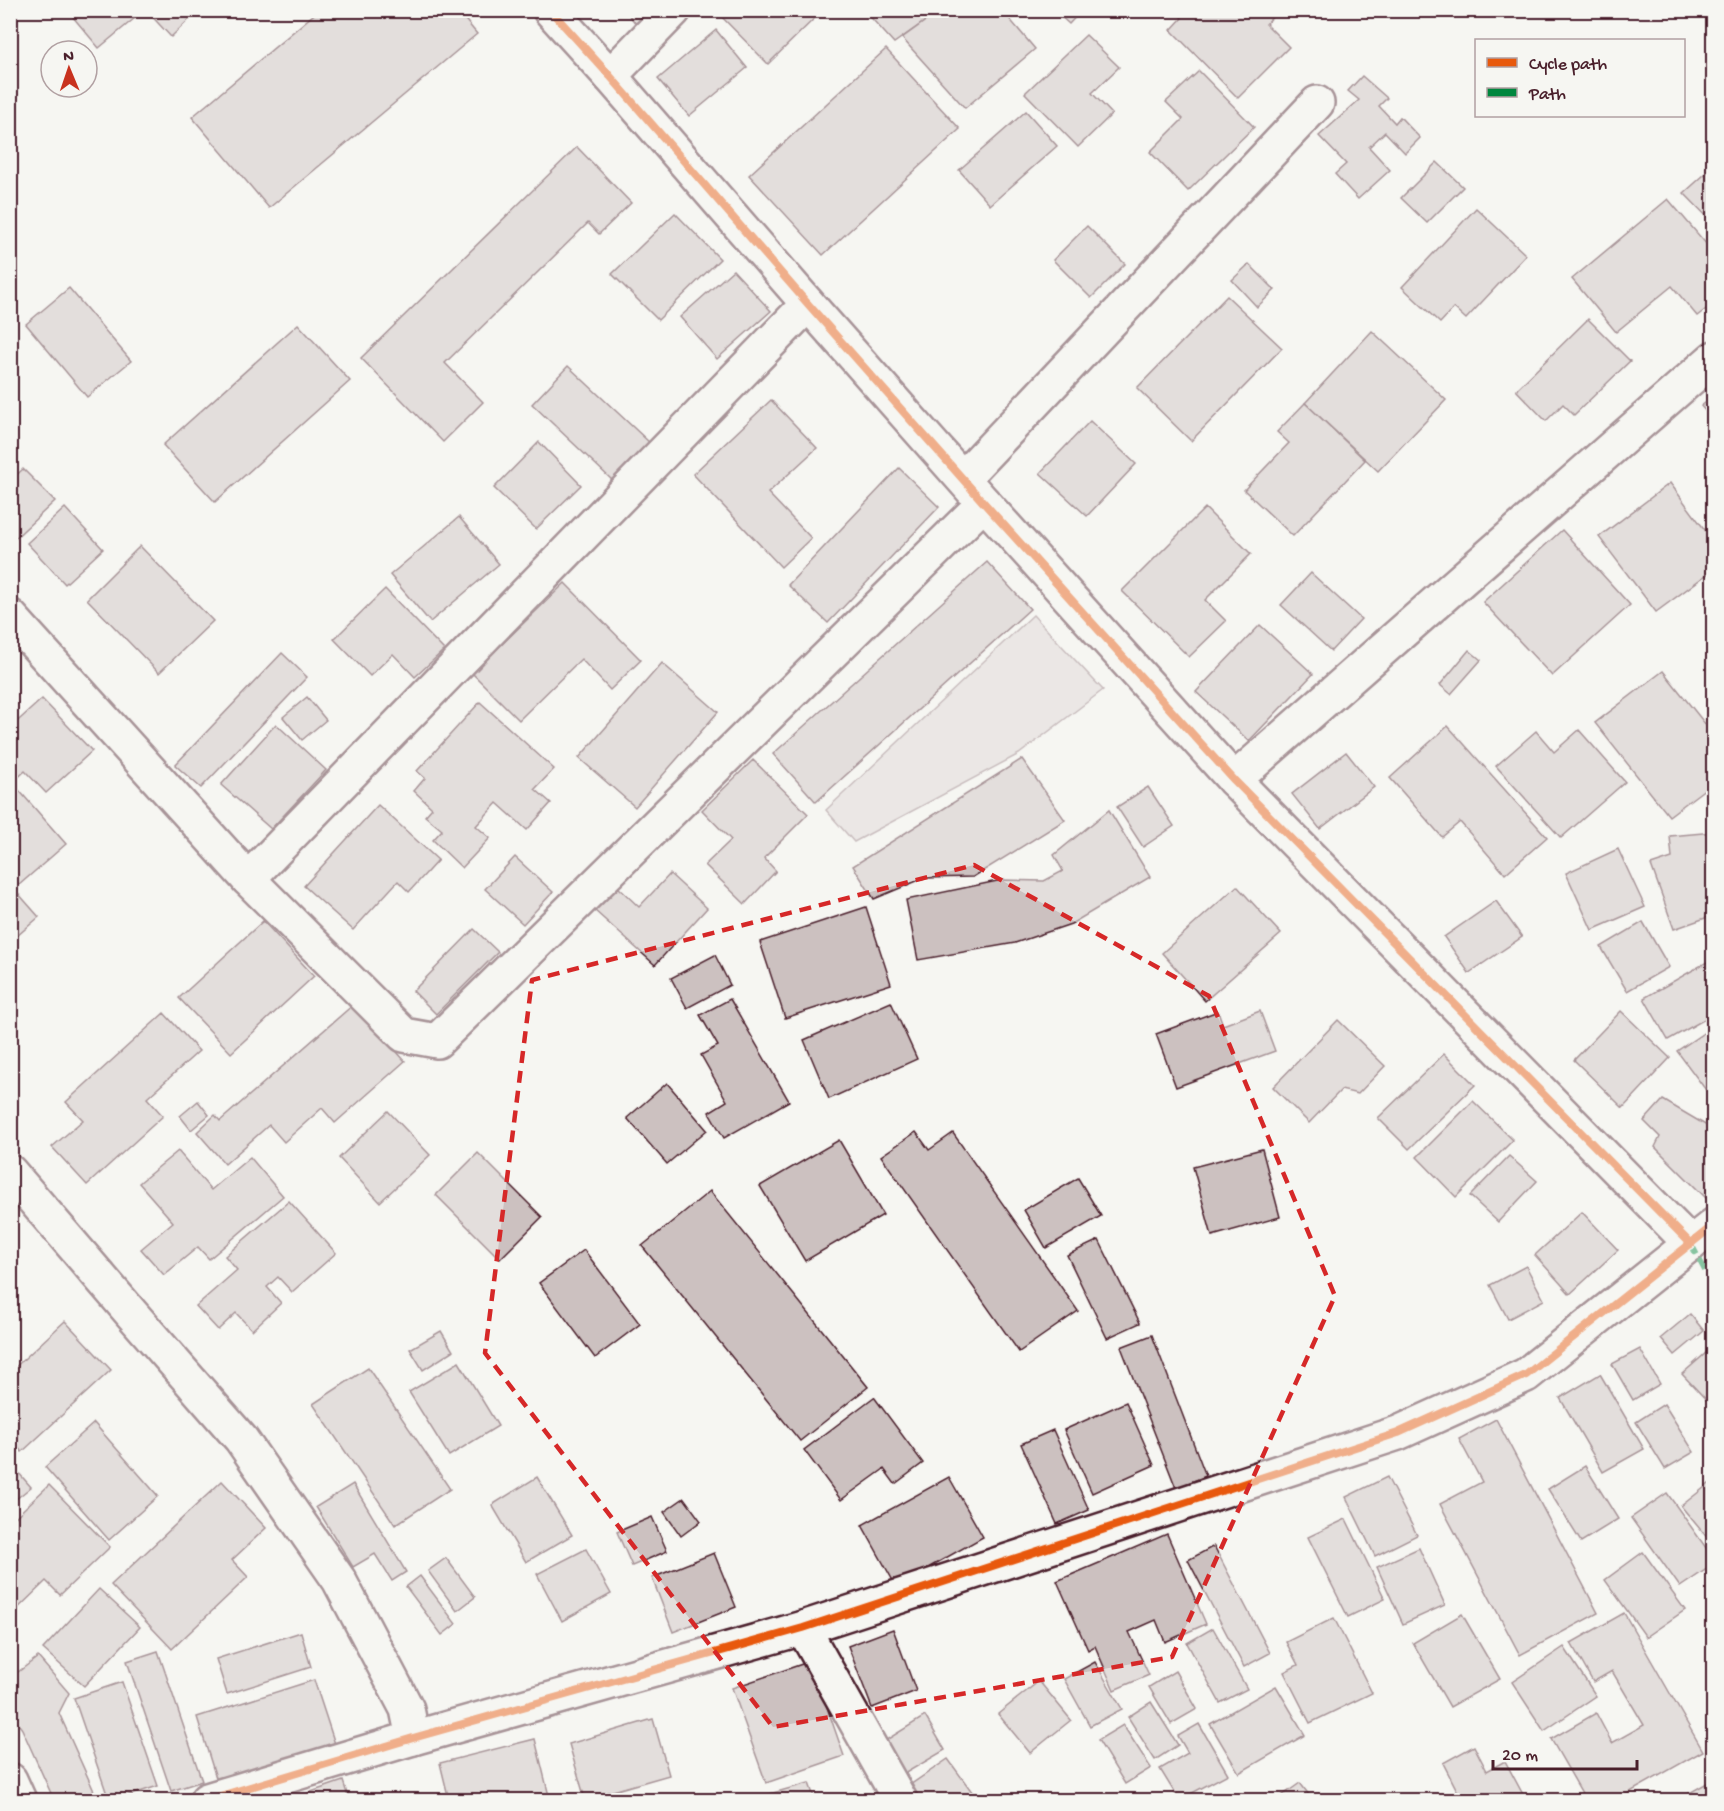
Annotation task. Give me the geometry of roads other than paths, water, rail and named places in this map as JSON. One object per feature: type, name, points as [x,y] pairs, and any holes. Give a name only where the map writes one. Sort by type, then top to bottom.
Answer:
[{"type":"street","points":[[207,1800],[414,1738],[803,1628],[1398,1433],[1526,1375],[1702,1235],[1234,780],[984,503],[550,10]]},
{"type":"street","points":[[609,76],[674,10]]},
{"type":"street","points":[[963,478],[1317,103]]},
{"type":"street","points":[[248,879],[808,304]]},
{"type":"street","points":[[1234,780],[1713,358]]},
{"type":"street","points":[[10,616],[248,879],[404,1035],[437,1041],[984,503]]},
{"type":"street","points":[[10,1172],[242,1439],[339,1580],[406,1709],[414,1738]]},
{"type":"street","points":[[803,1628],[900,1800]]},
{"type":"street","points":[[10,1780],[20,1800]]}]
